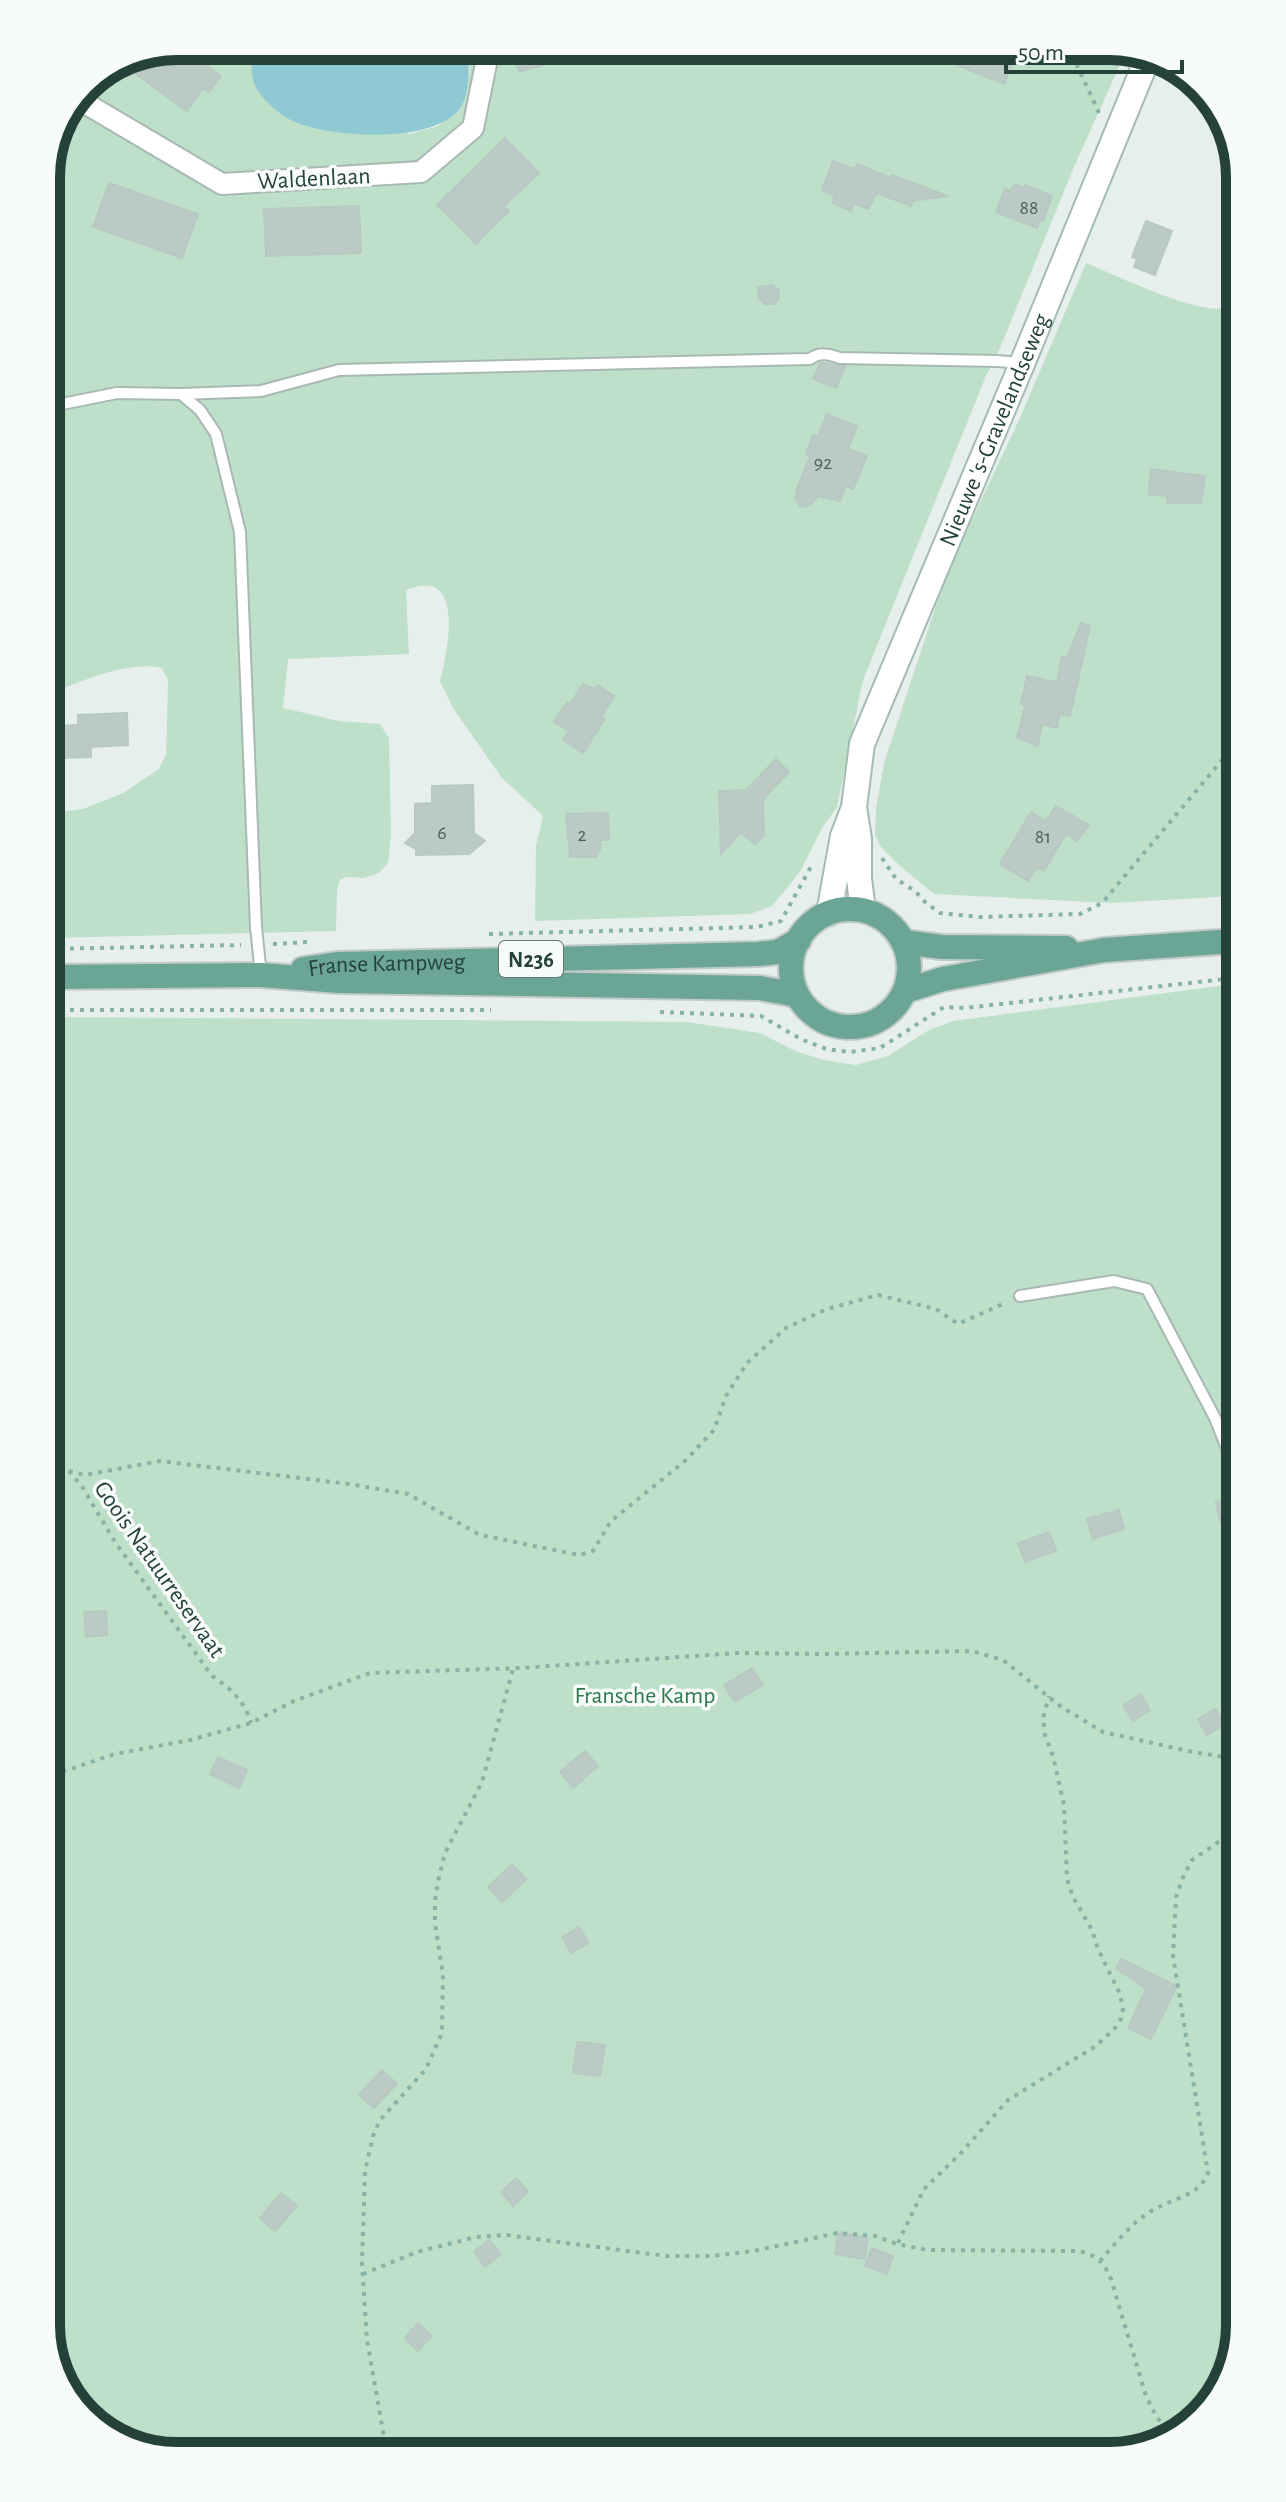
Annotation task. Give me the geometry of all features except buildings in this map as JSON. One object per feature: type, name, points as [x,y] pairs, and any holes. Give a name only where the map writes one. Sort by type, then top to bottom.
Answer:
[{"type":"main road","name":"Nieuwe 's-Gravelandseweg","points":[[829,913],[843,836],[854,807],[862,744],[1144,66]]},
{"type":"main road","name":"Nieuwe 's-Gravelandseweg","points":[[854,807],[863,910]]},
{"type":"main road","points":[[799,940],[793,951],[791,973],[797,995],[819,1019],[836,1026],[854,1028],[888,1014],[908,984],[910,965],[903,942],[895,929],[880,916],[863,910],[841,909],[829,913]]},
{"type":"main road","name":"N236","points":[[799,940],[803,931],[829,913]]},
{"type":"main road","name":"Franse Kampweg","points":[[261,975],[337,964],[758,954],[778,952],[799,940]]},
{"type":"main road","points":[[903,942],[942,947],[1033,946],[1104,950]]},
{"type":"main road","points":[[905,991],[943,979],[1104,950],[1226,942]]},
{"type":"main road","name":"Franse Kampweg","points":[[60,977],[261,975],[354,982],[760,988],[797,995]]},
{"type":"street","name":"Waldenlaan","points":[[86,104],[222,184],[421,172],[473,128],[484,60]]},
{"type":"lane","points":[[60,404],[117,393],[261,391],[339,370],[810,359],[822,354],[840,358],[1022,364]]},
{"type":"lane","points":[[181,394],[200,410],[216,434],[240,532],[256,927],[261,975]]},
{"type":"lane","points":[[1020,1296],[1114,1281],[1147,1289],[1215,1418],[1226,1446]]},
{"type":"path","points":[[1074,60],[1112,142]]},
{"type":"path","points":[[896,879],[940,913],[979,917],[1080,914],[1102,903],[1226,755]]},
{"type":"path","points":[[757,927],[781,921],[806,876]]},
{"type":"path","points":[[60,1465],[85,1475],[160,1461],[408,1494],[480,1535],[579,1555],[593,1551],[611,1521],[685,1461],[714,1430],[726,1396],[747,1363],[786,1328],[827,1309],[878,1295],[936,1309],[958,1324],[1020,1296]]},
{"type":"path","name":"Goois Natuurreservaat","points":[[69,1471],[83,1488],[123,1554],[212,1676],[229,1687],[247,1709],[251,1723]]},
{"type":"path","points":[[60,1773],[115,1754],[190,1740],[251,1723],[294,1701],[370,1673],[513,1669],[737,1653],[972,1651],[1003,1660],[1060,1706],[1103,1732],[1226,1757]]},
{"type":"path","points":[[385,2442],[367,2340],[363,2274],[365,2171],[380,2120],[426,2069],[442,2033],[443,1975],[435,1923],[439,1877],[445,1853],[482,1782],[513,1669]]},
{"type":"path","points":[[897,2244],[924,2189],[1008,2100],[1096,2046],[1121,2019],[1120,1994],[1067,1879],[1064,1805],[1043,1718],[1049,1696]]},
{"type":"path","points":[[1100,2261],[1134,2224],[1153,2209],[1193,2192],[1204,2184],[1208,2173],[1173,1956],[1175,1909],[1176,1897],[1192,1860],[1220,1841],[1226,1829]]},
{"type":"path","points":[[363,2274],[417,2252],[476,2237],[506,2235],[666,2256],[712,2256],[754,2251],[837,2233],[875,2236],[927,2250],[1080,2251],[1095,2256],[1111,2279],[1146,2396],[1157,2418],[1166,2426]]},
{"type":"green space","points":[[253,60],[253,67],[410,134],[438,126],[459,110],[470,72],[469,60],[516,60],[520,72],[537,67],[535,61],[548,64],[561,60],[1122,61],[986,376],[863,680],[837,807],[822,828],[801,870],[772,906],[750,914],[535,921],[536,846],[543,816],[502,778],[453,708],[440,681],[449,632],[445,600],[438,589],[425,585],[406,590],[409,654],[288,659],[283,708],[339,721],[380,724],[389,738],[391,836],[388,863],[379,873],[340,880],[336,931],[60,938],[60,812],[83,809],[123,793],[159,769],[166,754],[168,680],[162,668],[134,667],[89,678],[60,690],[60,169],[64,146],[80,112],[94,94],[112,80],[154,62]],"holes":[[[505,139],[538,173],[504,207],[509,211],[476,243],[437,205]],[[109,183],[198,214],[182,258],[94,227]],[[359,206],[360,252],[264,209]]]},
{"type":"green space","points":[[1086,263],[1182,301],[1202,307],[1226,307],[1226,896],[1112,903],[934,894],[881,847],[875,835],[884,763],[947,572],[1019,420]]},
{"type":"green space","name":"Fransche Kamp","points":[[1226,985],[1226,2325],[1222,2356],[1206,2390],[1186,2413],[1154,2433],[1132,2440],[1109,2442],[169,2442],[125,2430],[100,2413],[76,2384],[62,2348],[60,2325],[60,1017],[687,1022],[760,1033],[793,1050],[823,1060],[856,1065],[888,1056],[929,1030],[953,1021]]},
{"type":"water","points":[[252,60],[469,60],[469,71],[462,105],[444,122],[425,129],[378,135],[330,131],[293,121],[265,100],[253,79]]}]
